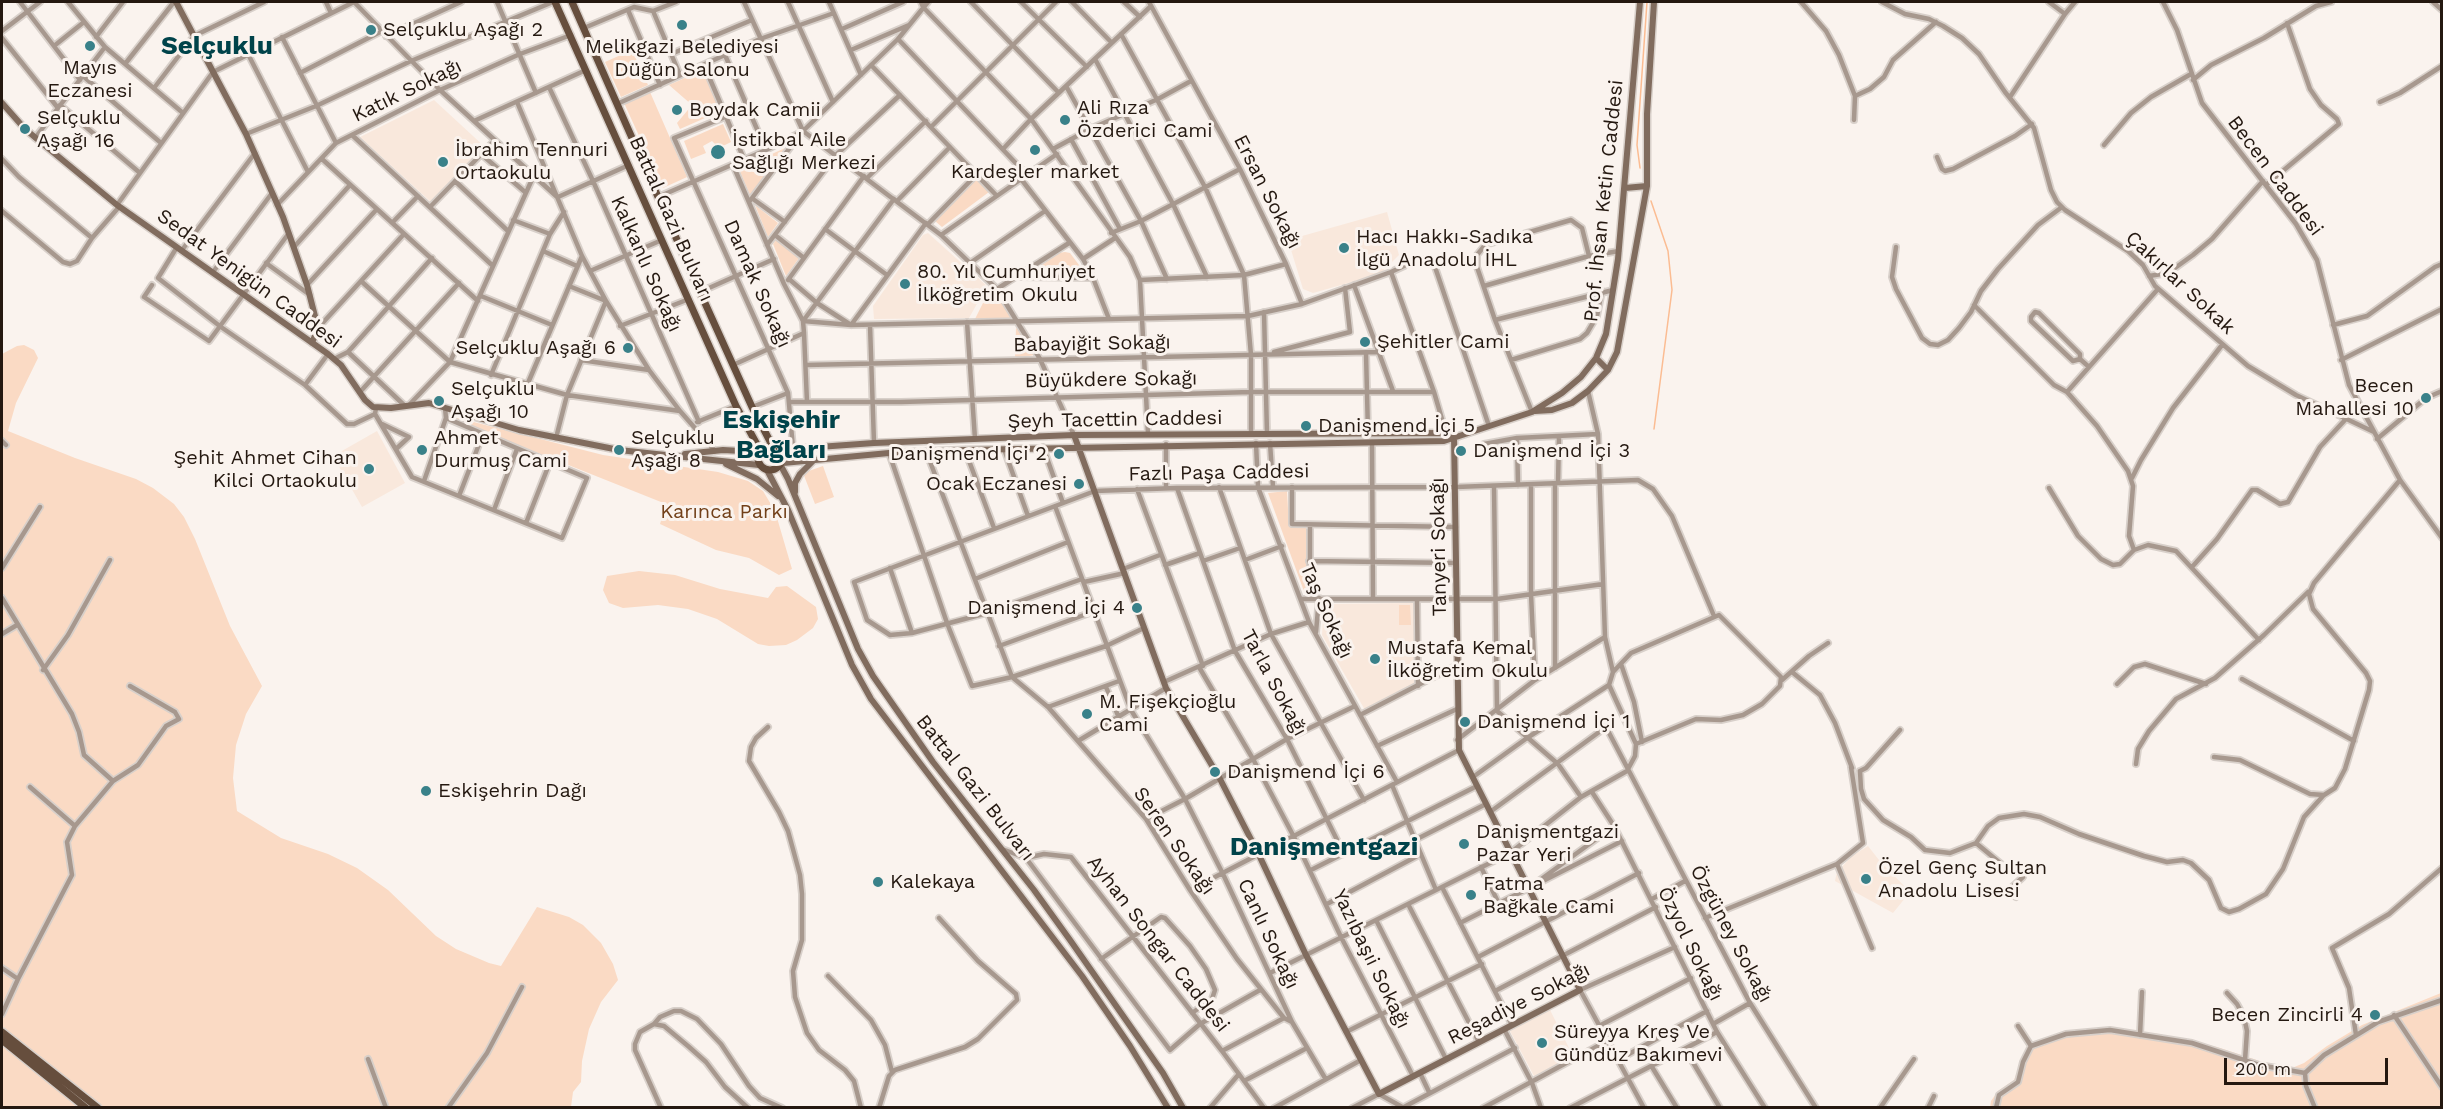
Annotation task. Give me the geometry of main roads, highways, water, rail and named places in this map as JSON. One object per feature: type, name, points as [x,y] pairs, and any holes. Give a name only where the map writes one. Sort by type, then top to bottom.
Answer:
[{"type":"main road","name":"Battal Gazi Bulvarı","points":[[554,2],[663,239],[736,406],[759,451]]},
{"type":"main road","name":"Battal Gazi Bulvarı","points":[[572,2],[752,407],[775,448]]},
{"type":"main road","points":[[768,446],[775,448],[782,456],[782,465],[767,470],[759,465],[759,451],[768,446]]},
{"type":"main road","points":[[2,1032],[98,1107]]},
{"type":"main road","points":[[2,1040],[86,1107]]},
{"type":"waterway","points":[[1640,168],[1637,145],[1647,2]]},
{"type":"waterway","points":[[1651,201],[1668,251],[1672,290],[1654,429]]},
{"type":"place","name":"Melikgazi Belediyesi Düğün Salonu","points":[[682,25]]},
{"type":"place","name":"Selçuklu Aşağı 2","points":[[371,30]]},
{"type":"place","name":"Mayıs Eczanesi","points":[[90,46]]},
{"type":"place","name":"Boydak Camii","points":[[677,110]]},
{"type":"place","name":"Ali Rıza Özderici Cami","points":[[1065,120]]},
{"type":"place","name":"Selçuklu Aşağı 16","points":[[25,129]]},
{"type":"place","name":"Kardeşler market","points":[[1035,150]]},
{"type":"place","name":"İstikbal Aile Sağlığı Merkezi","points":[[718,152]]},
{"type":"place","name":"İbrahim Tennuri Ortaokulu","points":[[443,162]]},
{"type":"place","name":"Hacı Hakkı-Sadıka İlgü Anadolu İHL","points":[[1344,248]]},
{"type":"place","name":"80. Yıl Cumhuriyet İlköğretim Okulu","points":[[905,284]]},
{"type":"place","name":"Şehitler Cami","points":[[1365,342]]},
{"type":"place","name":"Selçuklu Aşağı 6","points":[[628,348]]},
{"type":"place","name":"Becen Mahallesi 10","points":[[2426,398]]},
{"type":"place","name":"Selçuklu Aşağı 10","points":[[439,401]]},
{"type":"place","name":"Danişmend İçi 5","points":[[1306,426]]},
{"type":"place","name":"Ahmet Durmuş Cami","points":[[422,450]]},
{"type":"place","name":"Selçuklu Aşağı 8","points":[[619,450]]},
{"type":"place","name":"Danişmend İçi 3","points":[[1461,451]]},
{"type":"place","name":"Danişmend İçi 2","points":[[1059,454]]},
{"type":"place","name":"Şehit Ahmet Cihan Kilci Ortaokulu","points":[[369,469]]},
{"type":"place","name":"Ocak Eczanesi","points":[[1079,484]]},
{"type":"place","name":"Danişmend İçi 4","points":[[1137,608]]},
{"type":"place","name":"Mustafa Kemal İlköğretim Okulu","points":[[1375,659]]},
{"type":"place","name":"M. Fişekçioğlu Cami","points":[[1087,714]]},
{"type":"place","name":"Danişmend İçi 1","points":[[1465,722]]},
{"type":"place","name":"Danişmend İçi 6","points":[[1215,772]]},
{"type":"place","name":"Eskişehrin Dağı","points":[[426,791]]},
{"type":"place","name":"Danişmentgazi Pazar Yeri","points":[[1464,844]]},
{"type":"place","name":"Özel Genç Sultan Anadolu Lisesi","points":[[1866,879]]},
{"type":"place","name":"Kalekaya","points":[[878,882]]},
{"type":"place","name":"Fatma Bağkale Cami","points":[[1471,895]]},
{"type":"place","name":"Becen Zincirli 4","points":[[2375,1015]]},
{"type":"place","name":"Süreyya Kreş Ve Gündüz Bakımevi","points":[[1542,1043]]},
{"type":"district","name":"Selçuklu","points":[[217,46]]},
{"type":"district","name":"Eskişehir Bağları","points":[[781,435]]},
{"type":"district","name":"Danişmentgazi","points":[[1324,847]]},
{"type":"park label","name":"Karınca Parkı","points":[[724,512]]}]
